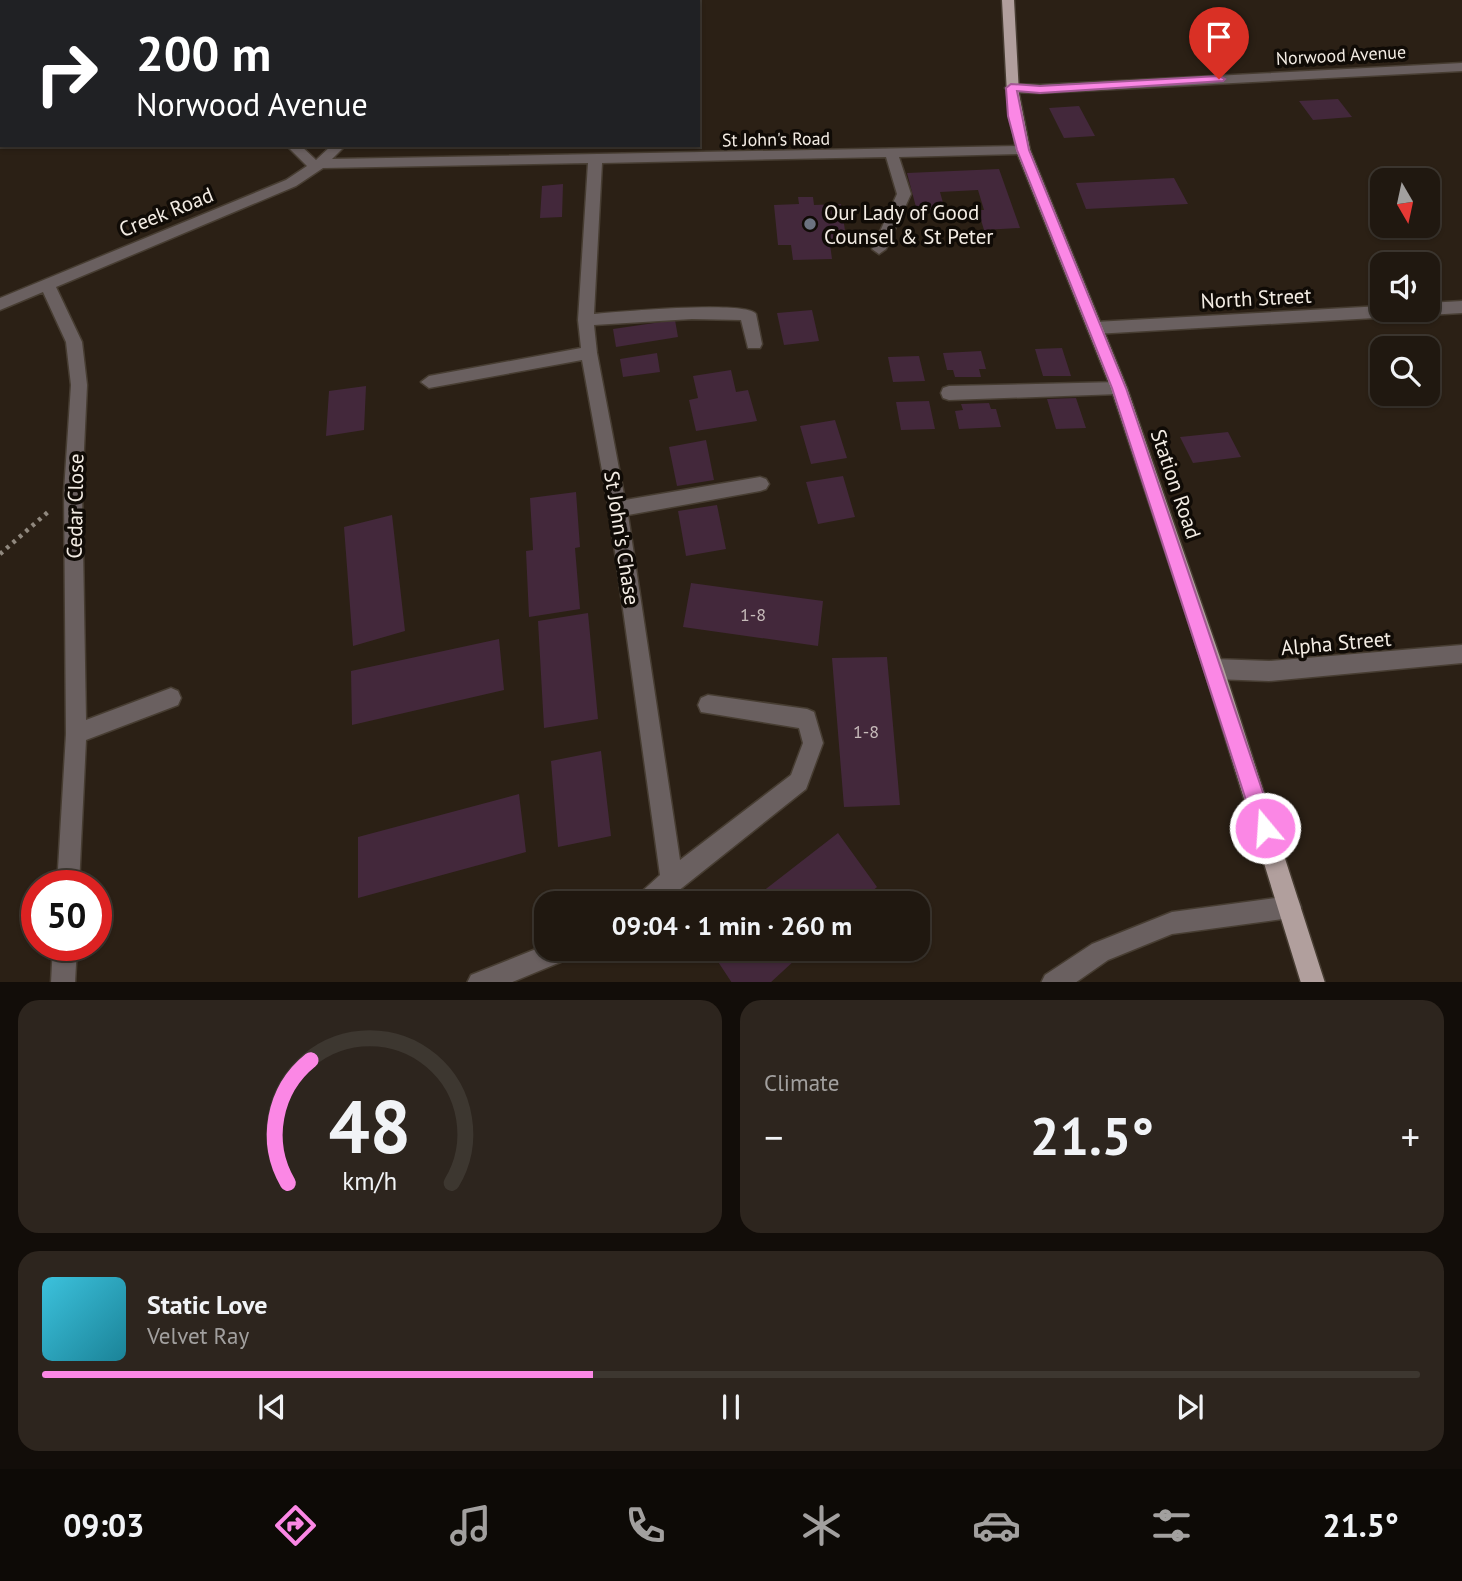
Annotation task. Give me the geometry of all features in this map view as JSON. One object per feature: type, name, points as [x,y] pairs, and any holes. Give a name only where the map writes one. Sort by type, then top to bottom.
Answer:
[{"type":"main road","name":"Station Road","points":[[1008,0],[1011,88],[1014,116],[1023,150],[1119,388],[1214,669],[1313,982]]},
{"type":"street","name":"Norwood Avenue","points":[[1011,88],[1040,89],[1462,68]]},
{"type":"street","points":[[294,147],[318,166]]},
{"type":"street","name":"Creek Road","points":[[0,304],[274,191],[318,166],[338,147]]},
{"type":"street","name":"St John's Road","points":[[318,166],[1023,150]]},
{"type":"street","points":[[878,249],[904,194],[891,153]]},
{"type":"street","name":"St John's Chase","points":[[595,160],[586,320],[589,353],[618,509],[672,880]]},
{"type":"street","name":"Cedar Close","points":[[47,284],[74,342],[79,385],[73,491],[76,734],[69,870]]},
{"type":"street","points":[[1440,308],[1462,307]]},
{"type":"street","points":[[586,320],[692,313],[748,314],[754,344]]},
{"type":"street","name":"North Street","points":[[1096,328],[1370,313]]},
{"type":"street","points":[[429,382],[589,353]]},
{"type":"street","points":[[949,393],[1119,388]]},
{"type":"street","points":[[618,509],[760,484]]},
{"type":"street","name":"Alpha Street","points":[[1214,669],[1269,671],[1462,654]]},
{"type":"street","points":[[76,734],[172,698]]},
{"type":"street","points":[[660,891],[744,822],[799,782],[813,743],[807,719],[708,705]]},
{"type":"street","points":[[1053,982],[1100,952],[1172,923],[1290,907]]},
{"type":"street","points":[[63,982],[64,961]]},
{"type":"street","points":[[479,982],[534,961]]},
{"type":"path","points":[[0,554],[73,491]]},
{"type":"building","points":[[1338,99],[1352,117],[1313,120],[1299,101]]},
{"type":"building","points":[[1079,106],[1095,136],[1064,138],[1049,108]]},
{"type":"building","points":[[999,169],[1020,228],[984,230],[978,210],[984,210],[978,190],[940,192],[945,210],[917,211],[907,173]]},
{"type":"building","points":[[1174,178],[1188,204],[1086,209],[1076,183]]},
{"type":"building","points":[[563,184],[562,217],[540,218],[542,186]]},
{"type":"building","name":"Our Lady of Good Counsel & St Peter","points":[[798,197],[813,197],[814,205],[841,204],[847,244],[830,244],[832,259],[793,260],[791,245],[778,245],[774,205],[799,204]]},
{"type":"building","points":[[812,310],[819,341],[784,345],[777,313]]},
{"type":"building","points":[[675,320],[678,337],[616,347],[613,329]]},
{"type":"building","points":[[1062,348],[1071,376],[1043,376],[1035,349]]},
{"type":"building","points":[[981,351],[986,369],[979,369],[981,377],[955,377],[953,370],[947,370],[943,353]]},
{"type":"building","points":[[657,353],[660,372],[623,377],[620,359]]},
{"type":"building","points":[[919,356],[925,381],[893,382],[888,357]]},
{"type":"building","points":[[731,370],[736,392],[748,390],[757,421],[696,431],[689,400],[698,398],[693,376]]},
{"type":"building","points":[[366,386],[364,430],[326,436],[329,391]]},
{"type":"building","points":[[1076,398],[1086,428],[1056,429],[1047,399]]},
{"type":"building","points":[[929,401],[935,429],[901,430],[896,402]]},
{"type":"building","points":[[989,403],[991,409],[996,409],[1001,427],[959,429],[955,411],[963,410],[961,404]]},
{"type":"building","points":[[835,420],[847,458],[811,464],[800,426]]},
{"type":"building","points":[[1228,432],[1241,457],[1193,463],[1180,437]]},
{"type":"building","points":[[706,440],[714,480],[677,486],[669,447]]},
{"type":"building","points":[[843,476],[855,517],[818,524],[806,482]]},
{"type":"building","points":[[576,492],[580,547],[575,548],[580,609],[529,617],[526,551],[533,550],[530,498]]},
{"type":"building","points":[[717,505],[726,549],[686,556],[678,511]]},
{"type":"building","points":[[392,515],[405,631],[353,646],[344,527]]},
{"type":"building","points":[[691,583],[823,601],[818,646],[683,627]]},
{"type":"building","points":[[588,613],[598,719],[544,728],[538,621]]},
{"type":"building","points":[[499,639],[504,690],[352,725],[351,671]]},
{"type":"building","points":[[887,657],[900,805],[844,807],[832,658]]},
{"type":"building","points":[[601,751],[611,836],[558,847],[551,761]]},
{"type":"building","points":[[519,794],[526,852],[358,898],[358,837]]},
{"type":"building","points":[[838,833],[877,887],[872,891],[763,891]]},
{"type":"building","points":[[718,961],[794,961],[771,982],[731,982]]},
{"type":"place","name":"Our Lady of Good Counsel & St Peter","points":[[810,224]]},
{"type":"route","points":[[1219,79],[1040,89],[1011,88],[1014,116],[1023,150],[1119,388],[1265,828]]}]
